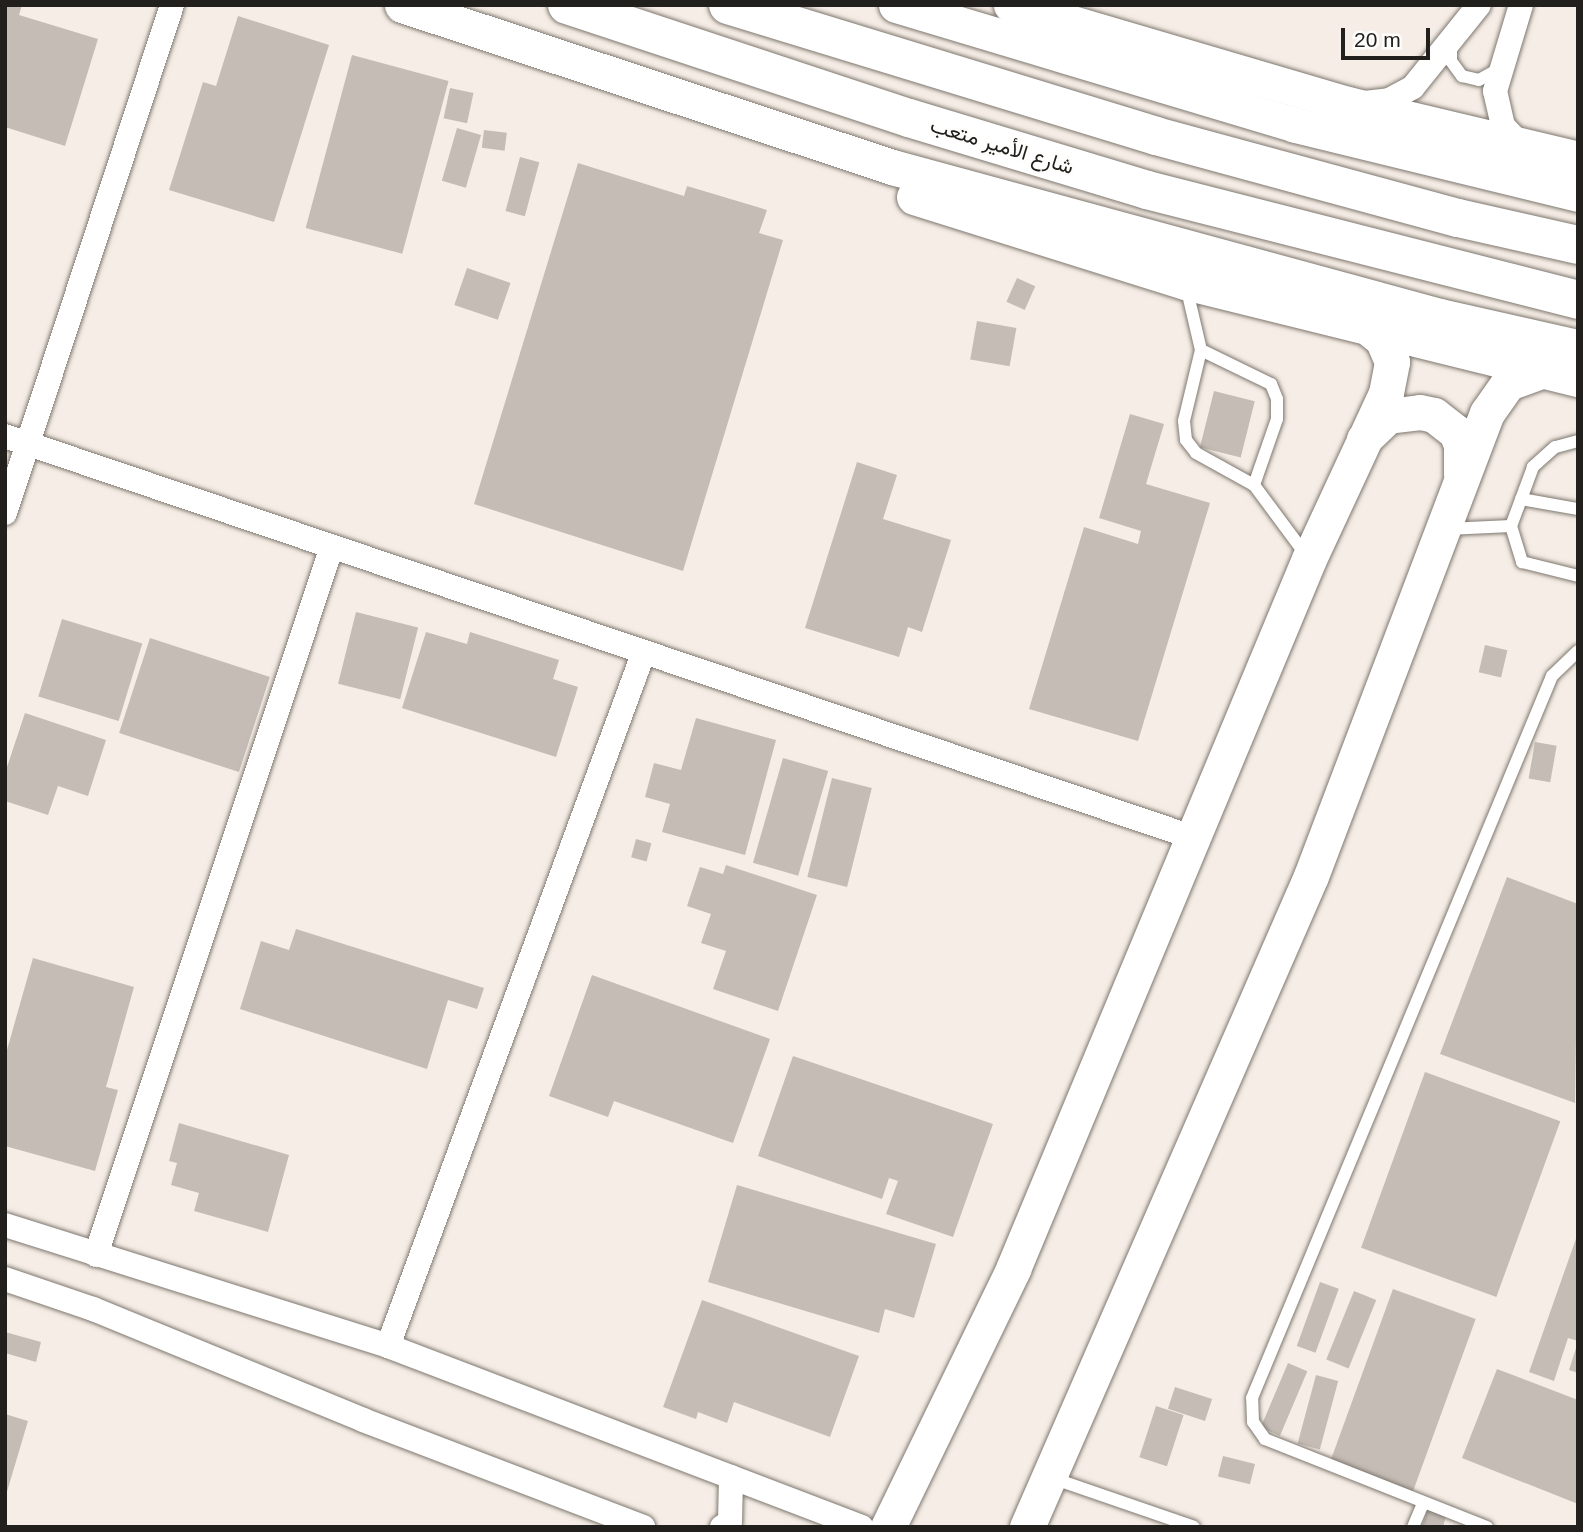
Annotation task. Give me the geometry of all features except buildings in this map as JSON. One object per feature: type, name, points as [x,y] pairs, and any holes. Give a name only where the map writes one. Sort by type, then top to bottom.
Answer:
[{"type":"main road","points":[[402,5],[892,167],[1440,316],[1578,347]]},
{"type":"main road","name":"شارع الأمير متعب","points":[[567,5],[909,118],[1133,186],[1578,300]]},
{"type":"main road","points":[[728,5],[1143,132],[1458,218],[1578,245]]},
{"type":"main road","points":[[1011,5],[1348,104],[1578,159]]},
{"type":"main road","points":[[904,8],[1295,125],[1578,194]]},
{"type":"main road","points":[[496,37],[769,151],[1185,282],[1372,331],[1578,379]]},
{"type":"main road","points":[[888,1527],[1013,1269],[1195,838],[1309,558],[1386,393],[1392,362],[1382,339],[1372,331]]},
{"type":"main road","points":[[1029,1526],[1311,876],[1440,529],[1496,394],[1521,375],[1541,372]]},
{"type":"main road","points":[[1362,441],[1388,416],[1420,412],[1434,415],[1456,432],[1461,446],[1461,475]]},
{"type":"street","points":[[5,513],[17,440],[172,5]]},
{"type":"street","points":[[1348,104],[1402,95],[1479,5]]},
{"type":"street","points":[[1521,5],[1499,67],[1497,108],[1503,126],[1523,148]]},
{"type":"street","points":[[17,440],[331,549],[1195,838]]},
{"type":"street","points":[[96,1255],[331,549]]},
{"type":"street","points":[[388,1346],[643,654]]},
{"type":"street","points":[[5,1224],[388,1346],[862,1527]]},
{"type":"street","points":[[5,1279],[93,1309],[363,1420],[643,1527]]},
{"type":"street","points":[[722,1527],[730,1522],[731,1477]]},
{"type":"lane","points":[[1454,32],[1451,61],[1462,76],[1486,78],[1499,67]]},
{"type":"lane","points":[[1185,282],[1201,350],[1184,421],[1186,440],[1196,453],[1254,485],[1309,558]]},
{"type":"lane","points":[[1201,350],[1270,384],[1277,399],[1277,419],[1254,485]]},
{"type":"lane","points":[[1578,441],[1555,447],[1533,467],[1511,526],[1522,562],[1578,576]]},
{"type":"lane","points":[[1521,499],[1578,509]]},
{"type":"lane","points":[[1440,529],[1511,526]]},
{"type":"lane","points":[[1481,1526],[1265,1439],[1253,1422],[1252,1398],[1552,676],[1578,652]]},
{"type":"lane","points":[[1050,1478],[1194,1527]]},
{"type":"lane","points":[[1413,1527],[1423,1503]]}]
